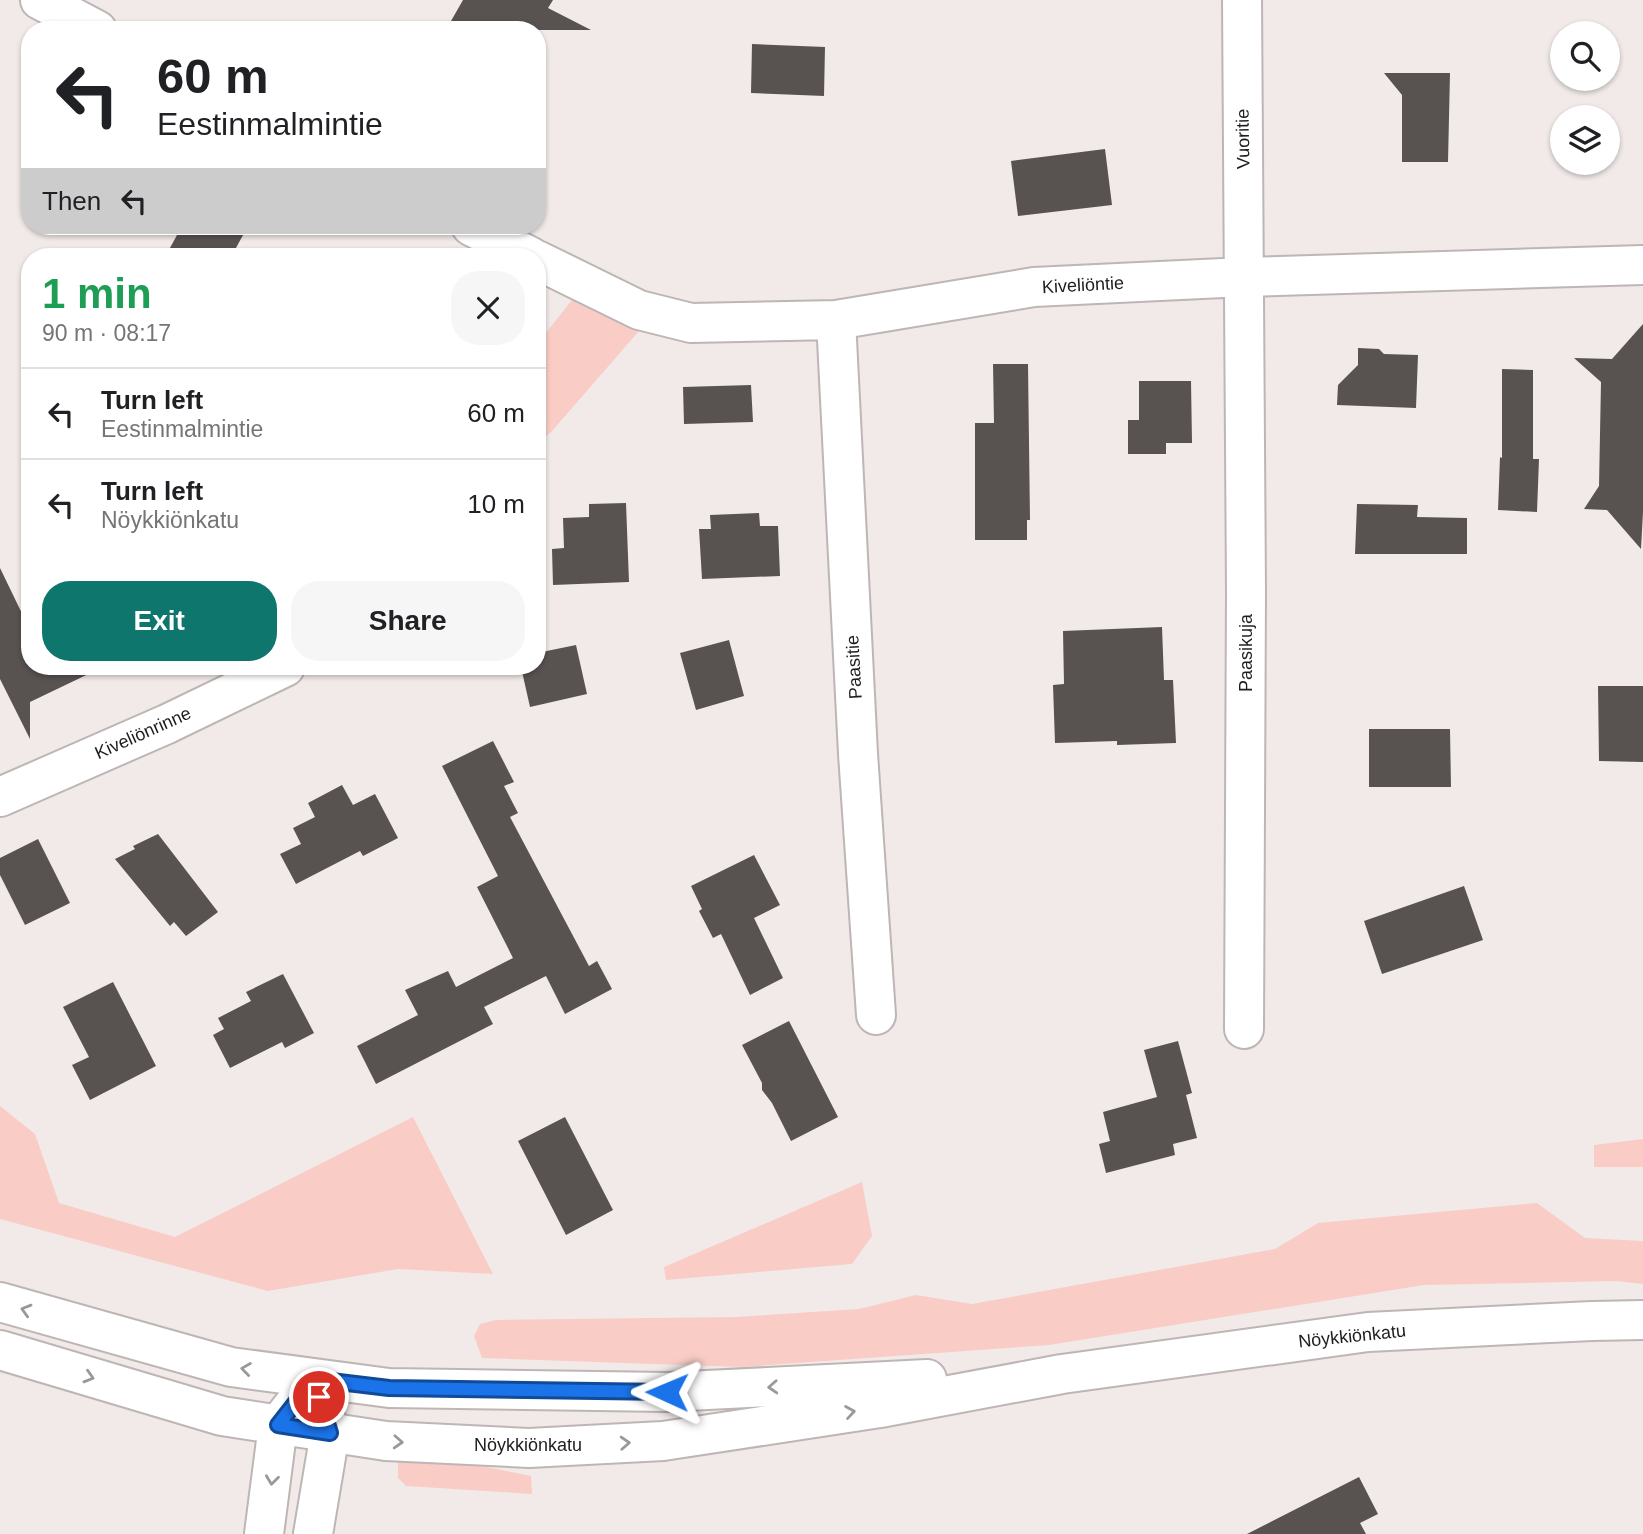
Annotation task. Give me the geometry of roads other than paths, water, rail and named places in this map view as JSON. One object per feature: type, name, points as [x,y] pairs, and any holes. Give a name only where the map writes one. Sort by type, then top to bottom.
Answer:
[{"type":"street","points":[[40,0],[80,21]]},
{"type":"street","name":"Vuoritie","points":[[1242,0],[1244,277]]},
{"type":"street","points":[[488,235],[514,248]]},
{"type":"street","name":"Kiveliöntie","points":[[546,265],[639,310],[691,323],[836,320],[1034,287],[1244,277],[1643,265]]},
{"type":"street","name":"Paasikuja","points":[[1244,277],[1244,1029]]},
{"type":"street","name":"Paasitie","points":[[836,320],[857,741],[876,1015]]},
{"type":"street","name":"Kiveliönrinne","points":[[0,796],[167,724],[268,675]]},
{"type":"street","name":"Nöykkiönkatu","points":[[0,1302],[231,1367],[389,1388],[667,1392],[1062,1374]]},
{"type":"street","name":"Nöykkiönkatu","points":[[0,1350],[222,1416],[386,1441],[528,1448],[663,1441],[880,1408],[1062,1374],[1368,1332],[1643,1320]]},
{"type":"street","points":[[264,1534],[278,1425],[314,1379]]},
{"type":"street","points":[[313,1534],[330,1433],[314,1379]]}]
